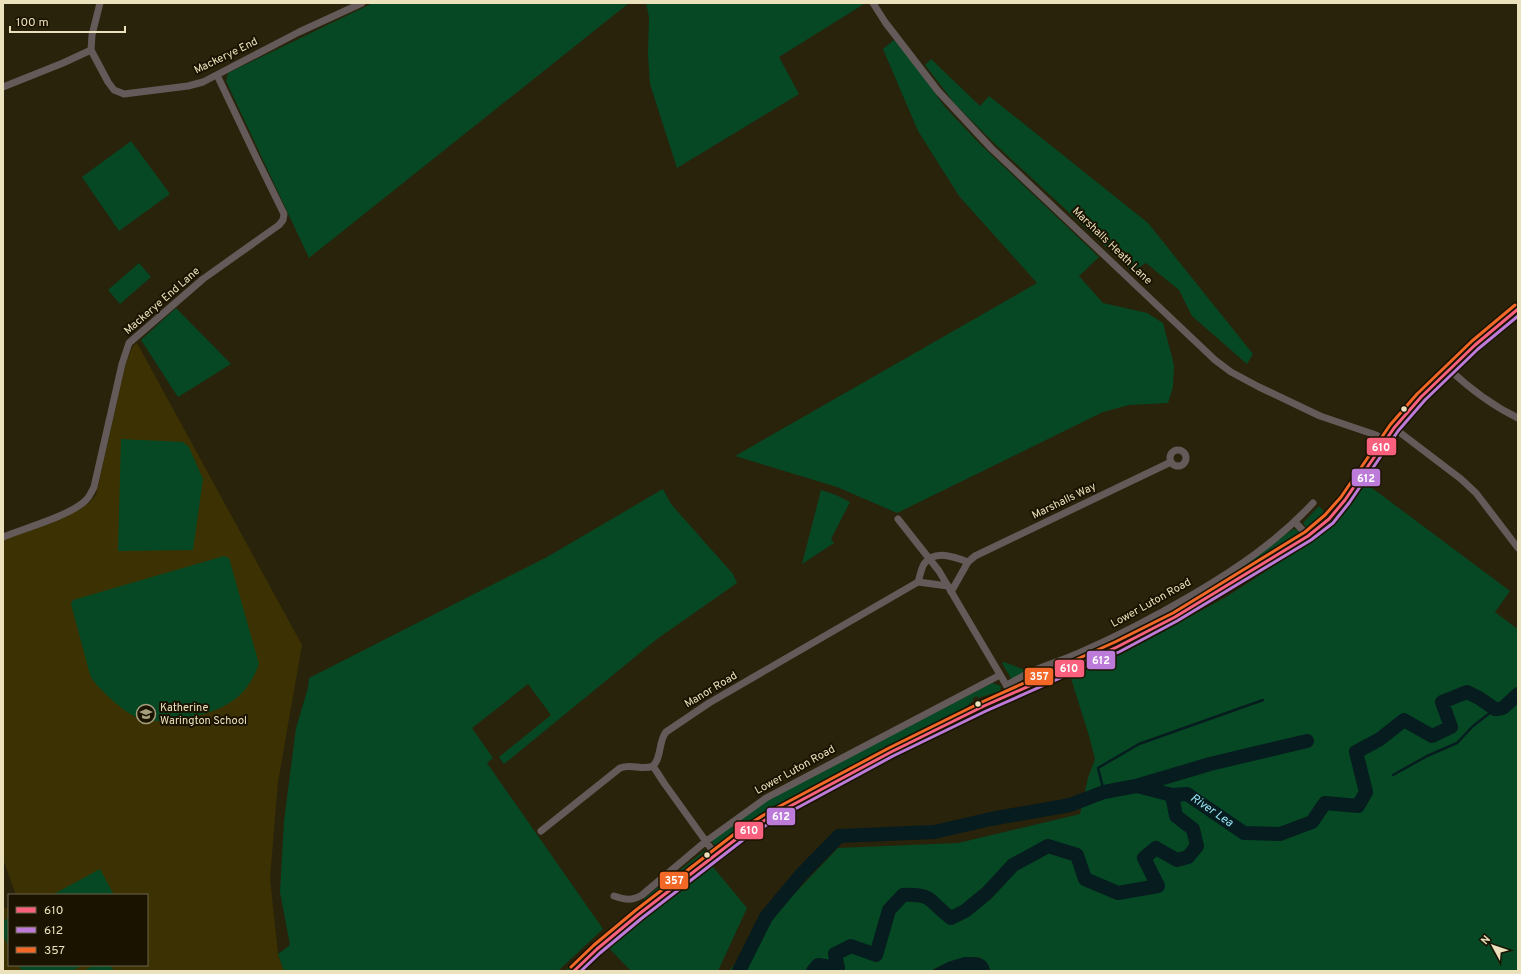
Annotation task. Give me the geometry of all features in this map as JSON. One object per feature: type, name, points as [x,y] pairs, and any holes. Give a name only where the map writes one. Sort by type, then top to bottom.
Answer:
[{"type":"main road","name":"Lower Luton Road","points":[[574,971],[597,949],[639,914],[715,854],[770,817],[1008,690],[1117,647],[1175,617],[1308,536],[1328,519],[1345,500],[1394,428],[1421,397],[1475,345],[1518,309]]},
{"type":"street","points":[[3,87],[91,50],[92,34],[100,3]]},
{"type":"street","name":"Mackerye End","points":[[91,50],[108,82],[114,90],[124,94],[188,86],[203,82],[299,32],[362,3]]},
{"type":"street","name":"Marshalls Heath Lane","points":[[873,3],[885,22],[938,91],[991,148],[1214,360],[1231,372],[1259,387],[1341,424],[1376,434],[1385,441]]},
{"type":"street","name":"Mackerye End Lane","points":[[3,537],[66,513],[90,497],[94,487],[122,364],[129,343],[203,279],[279,225],[283,220],[284,214],[217,75]]},
{"type":"street","points":[[1449,369],[1506,413],[1518,418]]},
{"type":"street","points":[[1394,428],[1461,479],[1476,493],[1518,548]]},
{"type":"street","name":"Marshalls Way","points":[[968,562],[974,556],[1171,462]]},
{"type":"street","name":"Lower Luton Road","points":[[1008,690],[1034,671],[1112,638],[1174,606],[1240,566],[1296,522],[1313,503]]},
{"type":"street","points":[[898,519],[950,589],[1008,690]]},
{"type":"street","points":[[1296,522],[1308,536]]},
{"type":"street","points":[[939,556],[950,556],[968,562],[950,589],[918,582],[924,564],[929,559],[939,556]]},
{"type":"street","name":"Manor Road","points":[[653,766],[657,760],[662,737],[666,732],[686,718],[709,703],[918,582]]},
{"type":"street","name":"Lower Luton Road","points":[[614,896],[624,900],[631,900],[642,895],[705,842],[766,798],[1000,675]]},
{"type":"street","points":[[541,831],[620,768],[626,765],[645,768],[653,766],[705,842],[715,854]]},
{"type":"shaded area","name":"Katherine Warington School","points":[[137,343],[302,645],[278,782],[270,879],[278,954],[284,971],[3,971],[3,909],[8,907],[8,966],[148,966],[148,894],[16,894],[3,859],[3,539],[81,509],[96,495],[126,363],[133,346]]},
{"type":"green space","points":[[373,3],[629,3],[309,258],[226,81],[228,73]]},
{"type":"green space","points":[[646,3],[864,4],[779,57],[799,94],[677,168],[650,84],[648,55],[649,17]]},
{"type":"green space","points":[[894,40],[945,107],[980,144],[1099,257],[1079,276],[1103,303],[1147,313],[1163,323],[1174,365],[1173,387],[1168,403],[1129,405],[1103,412],[897,513],[837,487],[735,456],[1037,283],[959,196],[918,131],[883,49]]},
{"type":"green space","points":[[931,59],[980,106],[989,96],[1148,223],[1253,354],[1247,364],[1192,316],[1179,290],[1146,263],[1132,271],[996,145],[955,104],[925,65]]},
{"type":"green space","points":[[131,141],[170,194],[119,231],[82,177]]},
{"type":"green space","points":[[139,263],[151,277],[120,304],[108,290]]},
{"type":"green space","points":[[176,308],[231,364],[178,397],[141,340]]},
{"type":"green space","points":[[121,439],[183,442],[189,447],[203,479],[193,550],[118,551]]},
{"type":"green space","points":[[1364,482],[1510,591],[1495,612],[1516,628],[1518,627],[1518,971],[990,971],[981,958],[967,958],[954,960],[931,971],[729,971],[777,912],[838,848],[958,843],[1080,814],[1088,778],[1095,759],[1070,675],[1133,648],[1226,597],[1314,540],[1335,521]]},
{"type":"green space","points":[[663,489],[671,504],[733,574],[737,583],[657,639],[504,764],[499,757],[551,715],[528,684],[472,728],[493,758],[487,763],[603,929],[558,971],[284,971],[278,954],[290,945],[280,892],[284,821],[296,728],[308,688],[309,678],[547,557]]},
{"type":"green space","points":[[821,490],[850,502],[831,539],[834,543],[802,564]]},
{"type":"green space","points":[[1319,506],[1325,513],[1311,526],[1306,527],[1303,523]]},
{"type":"green space","points":[[1293,529],[1298,530],[1299,537],[1235,577],[1234,576],[1234,573]]},
{"type":"green space","points":[[224,556],[229,558],[259,664],[256,672],[242,693],[233,701],[220,708],[191,718],[175,720],[146,720],[134,716],[106,695],[92,678],[71,604],[73,600]]},
{"type":"green space","points":[[1004,662],[1025,670],[1026,672],[1012,680],[1002,663]]},
{"type":"green space","points":[[992,683],[1001,686],[1000,691],[978,698],[977,696],[973,698],[973,700],[960,714],[770,812],[745,827],[720,845],[713,844],[712,840],[766,801]]},
{"type":"green space","points":[[705,850],[707,851],[686,868],[687,870],[606,937],[569,971],[565,971],[614,926],[641,904],[645,898]]},
{"type":"green space","points":[[713,867],[747,908],[718,971],[631,971],[608,947]]},
{"type":"green space","points":[[100,869],[113,894],[54,894]]},
{"type":"green space","points":[[8,918],[8,945],[3,936],[3,921]]},
{"type":"green space","points":[[19,966],[81,966],[72,971],[22,971]]},
{"type":"green space","points":[[92,966],[111,966],[114,971],[83,971]]},
{"type":"water","points":[[964,957],[981,958],[987,962],[990,971],[931,971],[948,962]]},
{"type":"waterway","name":"River Lea","points":[[813,971],[818,965],[838,968],[835,954],[851,946],[876,955],[889,910],[903,895],[926,897],[951,918],[965,911],[987,893],[1013,865],[1048,846],[1077,855],[1085,879],[1118,893],[1158,886],[1144,858],[1156,848],[1177,860],[1188,857],[1197,846],[1193,829],[1176,816],[1172,795],[1187,794],[1244,833],[1280,834],[1312,822],[1325,803],[1358,806],[1366,792],[1356,752],[1380,739],[1404,720],[1432,736],[1451,727],[1442,702],[1467,692],[1495,709],[1498,709],[1503,708],[1518,694]]},
{"type":"waterway","points":[[1104,792],[1098,768],[1139,744],[1263,700]]},
{"type":"waterway","points":[[1393,775],[1427,756],[1457,743],[1473,726],[1495,709]]},
{"type":"waterway","points":[[739,971],[766,917],[800,876],[839,836],[934,832],[991,819],[1070,805],[1104,792],[1136,786],[1210,764],[1307,741]]},
{"type":"waterway","points":[[1137,786],[1172,795]]},
{"type":"transit line","name":"357","points":[[571,967],[594,945],[636,910],[737,832],[767,813],[889,748],[982,702],[1115,642],[1173,613],[1305,532],[1325,515],[1341,497],[1390,425],[1417,394],[1472,341],[1515,305]]},
{"type":"transit line","name":"610","points":[[574,971],[597,949],[639,914],[740,836],[770,817],[891,752],[984,706],[1117,647],[1175,617],[1308,536],[1329,519],[1345,500],[1394,428],[1421,397],[1475,345],[1518,309]]},
{"type":"transit line","name":"612","points":[[581,971],[642,918],[743,840],[773,821],[893,756],[986,711],[1119,652],[1177,621],[1311,540],[1333,523],[1349,503],[1398,431],[1425,400],[1478,349],[1518,316]]},
{"type":"place","name":"Katherine Warington School","points":[[146,714]]}]
